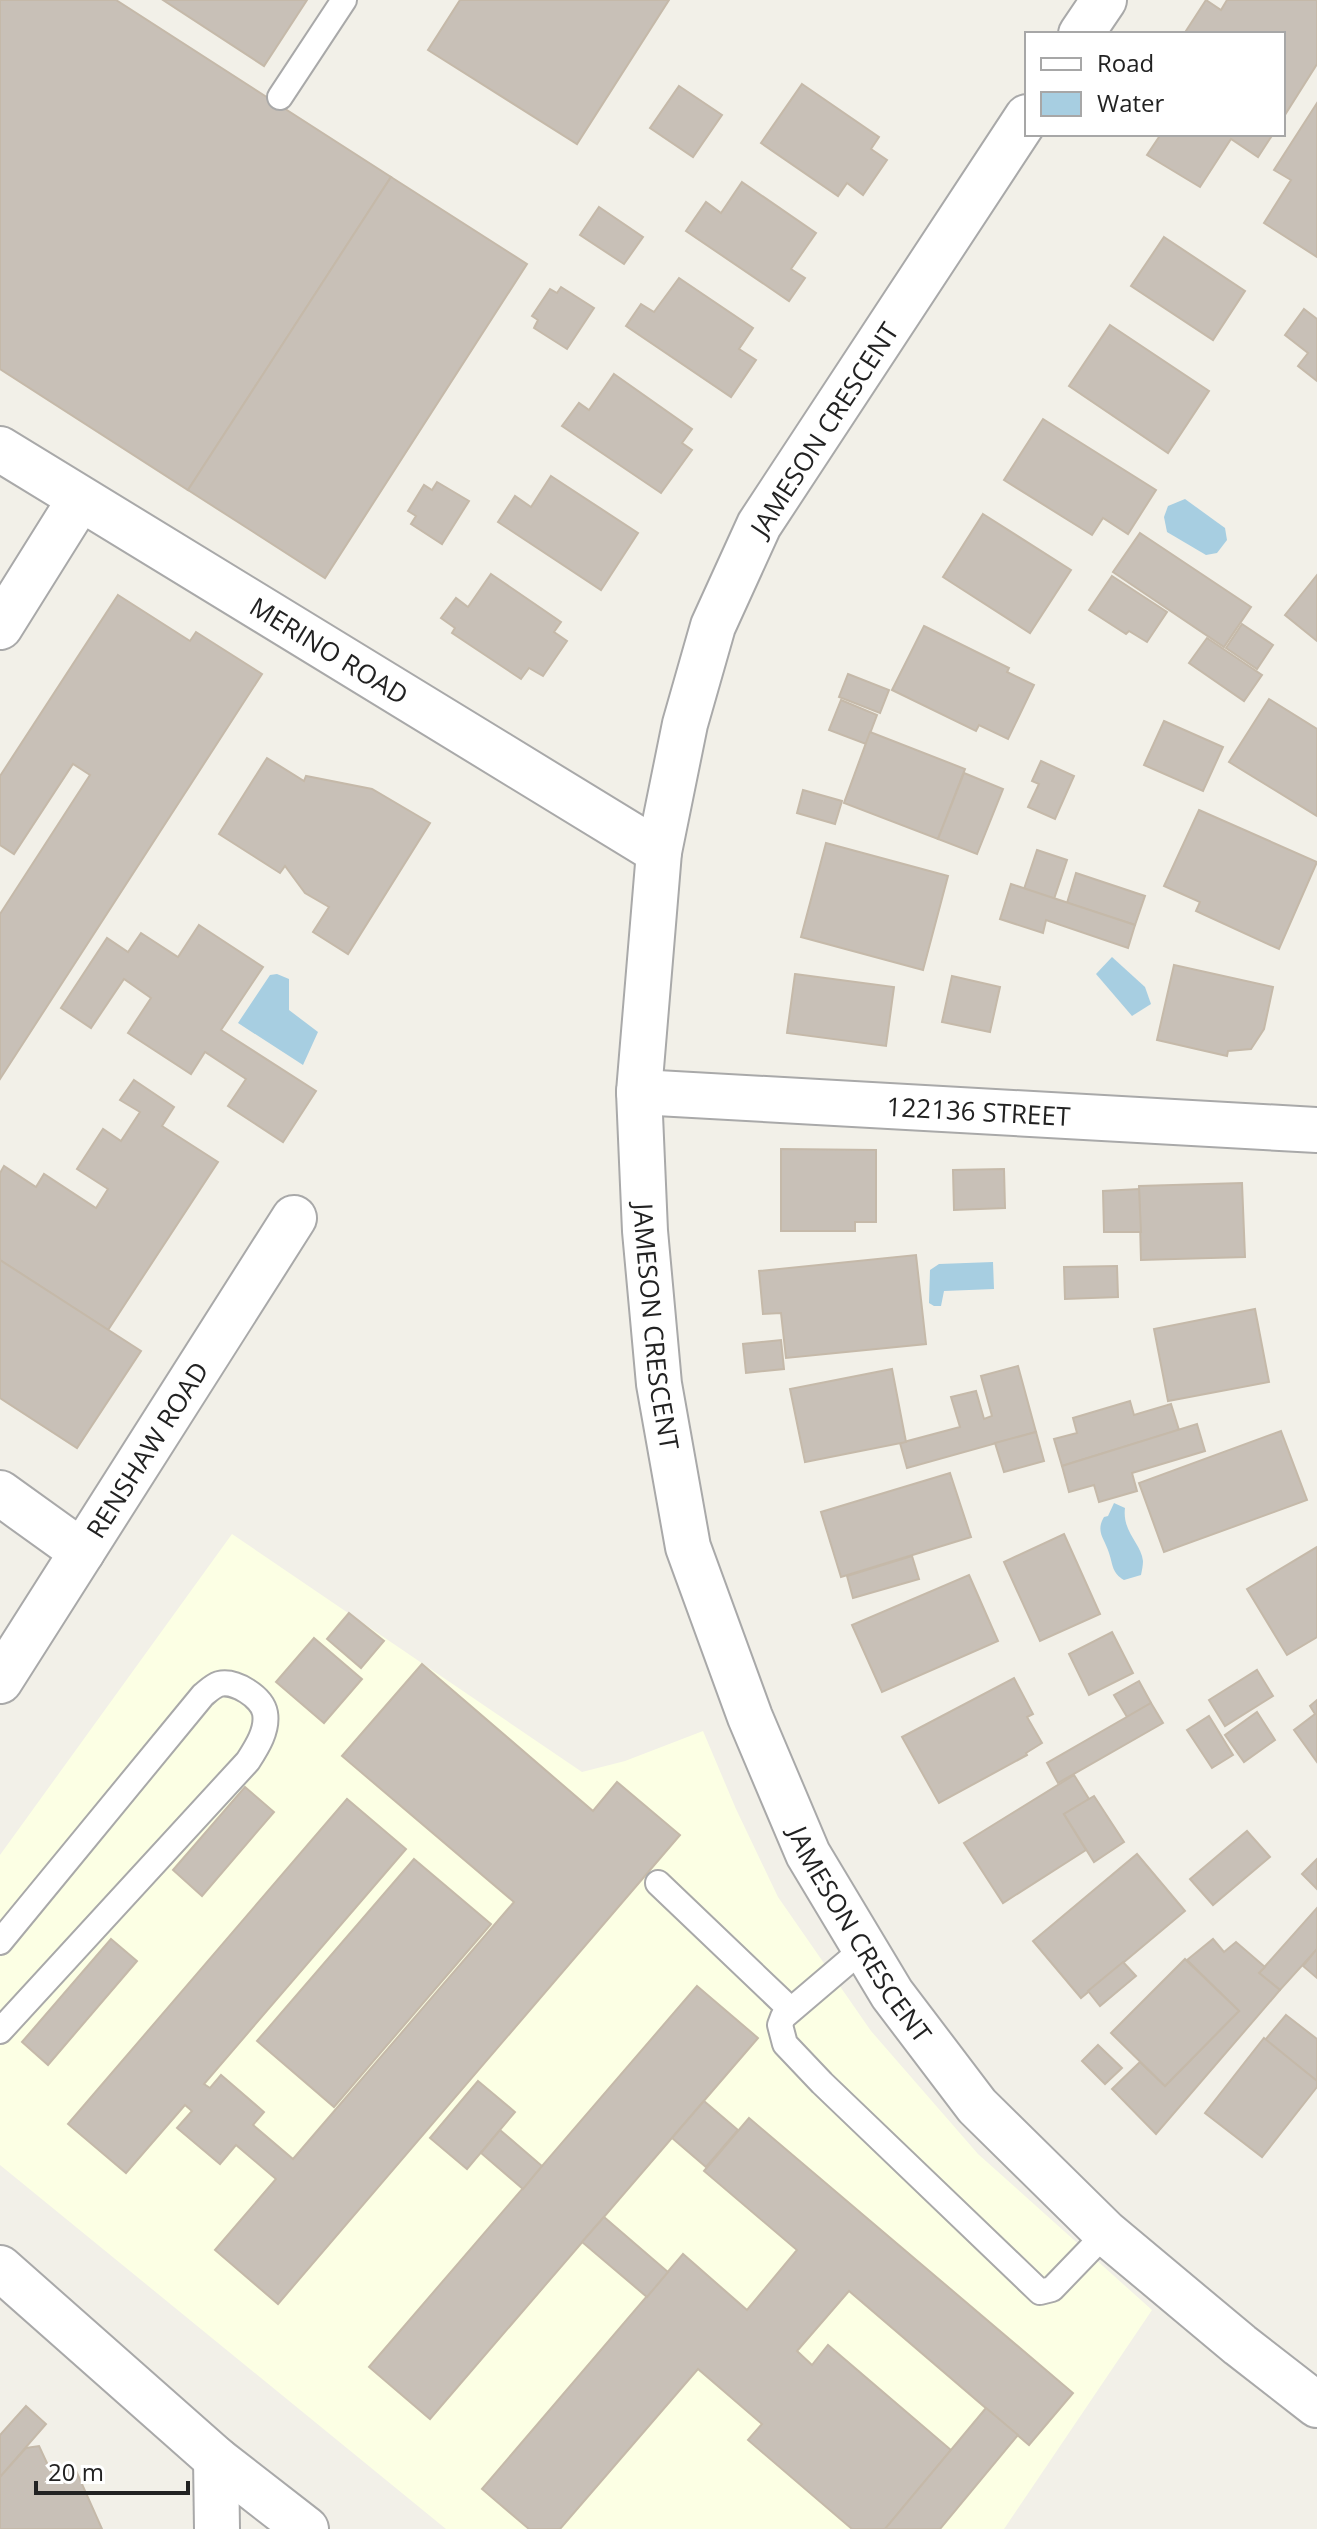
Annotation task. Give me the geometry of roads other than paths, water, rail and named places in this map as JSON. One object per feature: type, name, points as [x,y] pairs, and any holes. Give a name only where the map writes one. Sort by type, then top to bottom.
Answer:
[{"type":"street","points":[[1082,32],[1104,0]]},
{"type":"street","name":"JAMESON CRESCENT","points":[[1025,120],[759,525],[713,626],[685,724],[659,852],[639,1092],[645,1231],[659,1384],[688,1547],[750,1717],[808,1854],[892,1994],[977,2106],[1106,2233],[1317,2405]]},
{"type":"street","name":"MERINO ROAD","points":[[0,449],[659,852]]},
{"type":"street","points":[[0,627],[80,499]]},
{"type":"street","name":"122136 STREET","points":[[639,1092],[1317,1130]]},
{"type":"street","name":"RENSHAW ROAD","points":[[0,1681],[294,1218]]},
{"type":"street","points":[[0,1493],[82,1552]]},
{"type":"street","points":[[0,2268],[216,2459],[306,2529]]},
{"type":"street","points":[[216,2459],[217,2529]]},
{"type":"lane","points":[[280,97],[344,0]]},
{"type":"lane","points":[[0,1942],[203,1695],[221,1684],[231,1684],[257,1699],[265,1709],[265,1720],[260,1742],[248,1761],[0,2031]]},
{"type":"lane","points":[[658,1883],[790,2009]]},
{"type":"lane","points":[[864,1948],[790,2009],[780,2025],[785,2044],[1040,2292],[1052,2289],[1106,2233]]},
{"type":"water","points":[[1185,499],[1225,528],[1227,540],[1217,553],[1206,555],[1167,532],[1164,517],[1168,506]]},
{"type":"water","points":[[1112,957],[1145,987],[1151,1004],[1132,1016],[1096,974]]},
{"type":"water","points":[[277,974],[289,979],[289,1010],[318,1032],[303,1065],[238,1023],[270,975]]},
{"type":"water","points":[[993,1262],[994,1289],[944,1291],[941,1306],[929,1303],[930,1270],[939,1264]]},
{"type":"water","points":[[1114,1503],[1125,1508],[1126,1524],[1143,1561],[1141,1575],[1124,1580],[1117,1575],[1101,1531],[1101,1522]]}]
